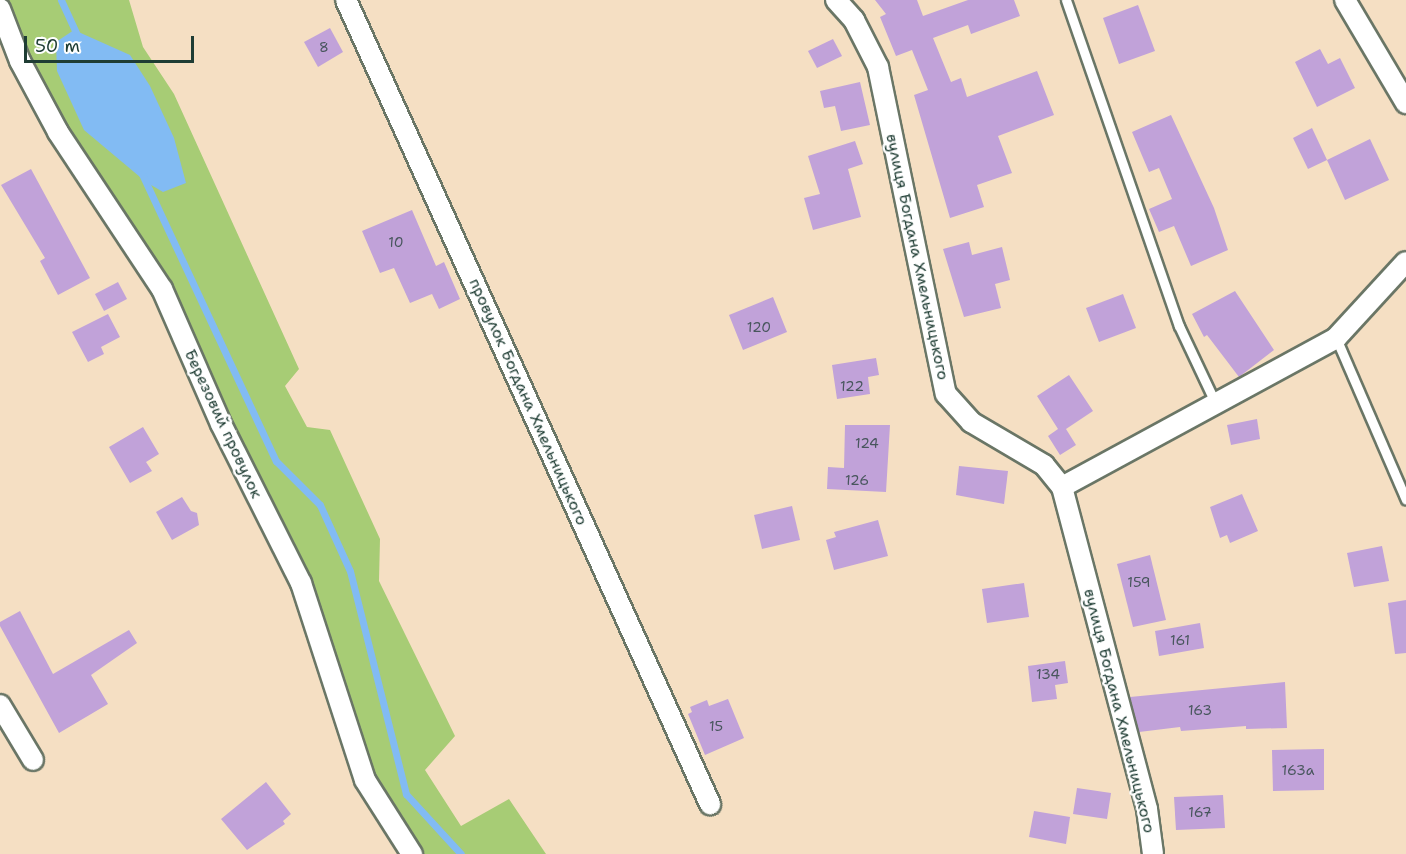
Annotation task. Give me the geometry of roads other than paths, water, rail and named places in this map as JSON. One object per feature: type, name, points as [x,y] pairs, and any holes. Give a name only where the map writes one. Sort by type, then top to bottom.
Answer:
[{"type":"street","name":"провулок Богдана Хмельницького","points":[[346,0],[710,804]]},
{"type":"street","name":"вулиця Богдана Хмельницького","points":[[836,0],[854,20],[878,67],[946,394],[971,422],[1044,465],[1062,487],[1147,809],[1153,854]]},
{"type":"street","points":[[1345,0],[1406,103]]},
{"type":"street","name":"Березовий провулок","points":[[0,9],[20,61],[58,132],[162,289],[221,424],[301,584],[365,780],[412,854]]},
{"type":"street","points":[[1062,487],[1336,338],[1406,262]]},
{"type":"street","points":[[0,705],[33,760]]},
{"type":"lane","points":[[1066,0],[1179,326],[1215,402]]},
{"type":"lane","points":[[1336,338],[1406,500]]},
{"type":"water","points":[[74,30],[130,55],[150,86],[174,138],[186,183],[163,192],[146,182],[84,130],[57,71],[56,42]]},
{"type":"waterway","points":[[61,0],[78,37]]},
{"type":"waterway","points":[[142,174],[276,461],[320,505],[350,571],[406,794],[461,854]]}]
